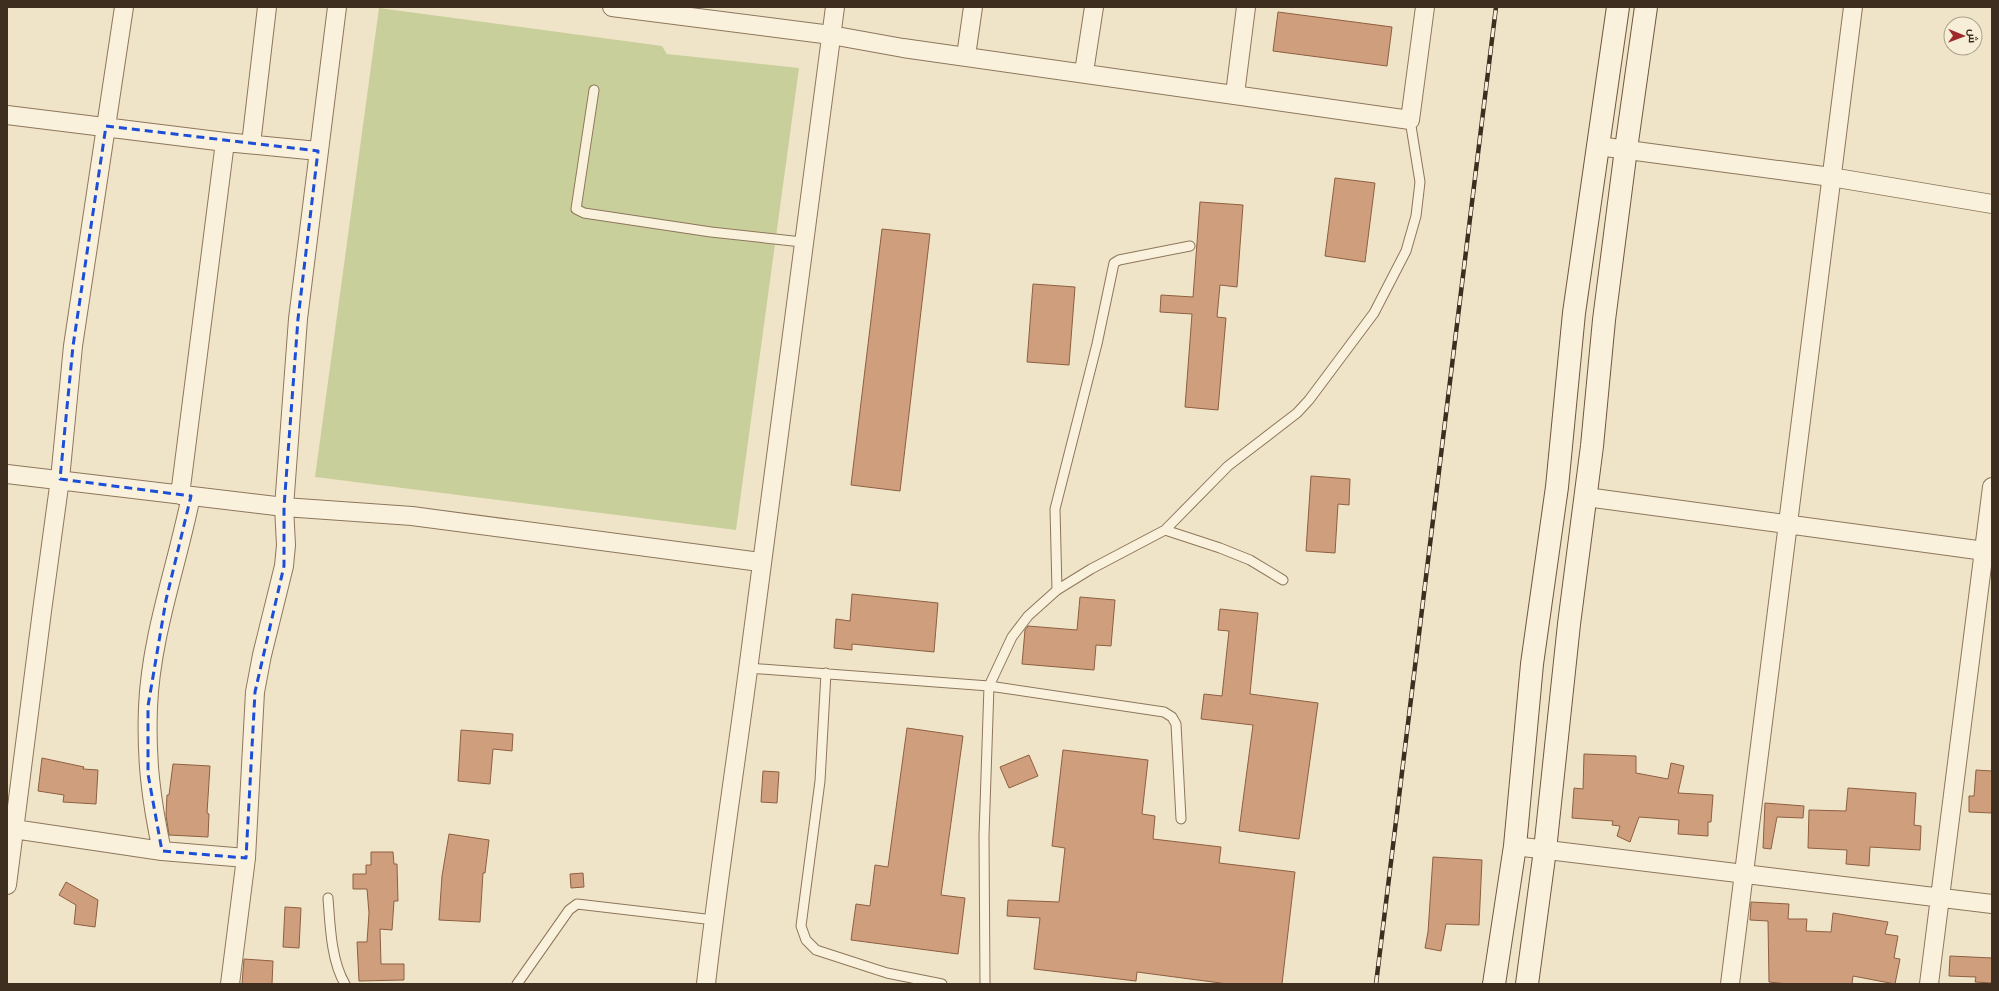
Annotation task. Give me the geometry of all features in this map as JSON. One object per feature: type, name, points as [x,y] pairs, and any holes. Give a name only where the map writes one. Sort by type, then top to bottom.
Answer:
[{"type":"main road","points":[[1494,984],[1514,846],[1532,664],[1557,487],[1574,313],[1618,7]]},
{"type":"main road","points":[[1527,984],[1545,850],[1569,624],[1586,497],[1604,320],[1646,7]]},
{"type":"street","points":[[7,885],[10,828],[60,479],[73,346],[124,7]]},
{"type":"street","points":[[251,144],[267,7]]},
{"type":"street","points":[[230,984],[246,858],[255,692],[262,655],[284,566],[286,545],[284,507],[298,319],[337,7]]},
{"type":"street","points":[[612,7],[681,12],[966,56],[1410,120],[1425,7]]},
{"type":"street","points":[[706,984],[748,668],[760,562],[794,317],[802,242],[835,7]]},
{"type":"street","points":[[966,56],[973,7]]},
{"type":"street","points":[[1084,72],[1094,7]]},
{"type":"street","points":[[1235,94],[1246,7]]},
{"type":"street","points":[[1730,984],[1789,526],[1853,7]]},
{"type":"street","points":[[7,115],[106,126],[225,142],[318,151]]},
{"type":"street","points":[[162,851],[152,803],[148,774],[148,706],[153,665],[166,600],[181,542],[225,142]]},
{"type":"street","points":[[1598,146],[1831,177],[1992,204]]},
{"type":"street","points":[[7,474],[60,479],[185,496],[284,507],[412,516],[760,562]]},
{"type":"street","points":[[1929,984],[1988,552],[1992,486]]},
{"type":"street","points":[[1586,497],[1789,526],[1988,552]]},
{"type":"street","points":[[10,828],[162,851],[246,858]]},
{"type":"street","points":[[1514,846],[1992,904]]},
{"type":"lane","points":[[594,90],[576,209],[584,213],[711,232],[802,242]]},
{"type":"lane","points":[[985,984],[984,836],[989,686],[1012,637],[1028,616],[1057,590],[1091,569],[1165,530],[1228,466],[1297,413],[1309,400],[1374,313],[1406,251],[1416,216],[1420,182],[1410,120]]},
{"type":"lane","points":[[1057,590],[1054,509],[1097,344],[1114,263],[1119,260],[1190,246]]},
{"type":"lane","points":[[1165,530],[1226,550],[1250,560],[1283,580]]},
{"type":"lane","points":[[748,668],[989,686],[1164,712],[1172,717],[1176,724],[1181,819]]},
{"type":"lane","points":[[826,673],[820,781],[801,926],[806,940],[816,950],[880,971],[942,984]]},
{"type":"lane","points":[[328,898],[332,942],[341,978],[344,984]]},
{"type":"lane","points":[[517,984],[569,910],[576,904],[714,920]]},
{"type":"highlighted area","points":[[106,126],[318,151],[298,319],[284,507],[284,566],[255,692],[246,858],[162,851],[148,774],[148,706],[166,600],[191,496],[60,479],[73,346]]},
{"type":"green space","points":[[379,8],[662,46],[667,54],[799,68],[736,530],[315,477]]},
{"type":"building","points":[[1278,12],[1392,27],[1387,66],[1273,51]]},
{"type":"building","points":[[1335,178],[1375,183],[1365,262],[1325,256]]},
{"type":"building","points":[[1200,202],[1243,205],[1237,287],[1220,285],[1217,317],[1226,318],[1218,410],[1185,407],[1192,314],[1160,312],[1161,295],[1193,297]]},
{"type":"building","points":[[882,229],[930,234],[900,491],[851,485]]},
{"type":"building","points":[[1033,284],[1075,287],[1069,365],[1027,362]]},
{"type":"building","points":[[1311,476],[1350,479],[1349,505],[1338,504],[1335,553],[1306,551]]},
{"type":"building","points":[[852,594],[938,603],[934,652],[852,644],[852,650],[834,648],[836,619],[850,621]]},
{"type":"building","points":[[1080,597],[1115,600],[1111,646],[1096,645],[1094,670],[1022,664],[1025,630],[1028,626],[1077,630]]},
{"type":"building","points":[[1220,609],[1258,613],[1250,694],[1318,703],[1299,839],[1239,831],[1253,725],[1201,719],[1204,694],[1222,696],[1229,631],[1218,630]]},
{"type":"building","points":[[907,728],[963,736],[941,895],[965,898],[958,954],[851,940],[856,904],[870,906],[875,865],[888,867]]},
{"type":"building","points":[[461,730],[513,734],[512,751],[493,749],[490,784],[458,781]]},
{"type":"building","points":[[1063,750],[1148,760],[1142,814],[1155,816],[1153,839],[1221,847],[1219,863],[1295,872],[1282,984],[1228,984],[1137,972],[1136,981],[1034,969],[1040,918],[1007,916],[1008,900],[1059,902],[1065,848],[1052,846]]},
{"type":"building","points":[[1584,754],[1636,756],[1636,773],[1668,779],[1671,763],[1684,766],[1678,793],[1713,795],[1711,822],[1708,822],[1708,836],[1678,834],[1679,820],[1639,817],[1630,842],[1617,836],[1620,826],[1612,825],[1613,821],[1572,818],[1574,788],[1583,789]]},
{"type":"building","points":[[1029,755],[1038,776],[1009,788],[1000,767]]},
{"type":"building","points":[[42,758],[84,767],[83,769],[98,770],[96,804],[63,802],[64,795],[38,791]]},
{"type":"building","points":[[173,764],[210,766],[207,813],[209,814],[208,837],[169,835],[166,815],[167,795],[169,795]]},
{"type":"building","points":[[1976,770],[1992,771],[1992,813],[1969,812],[1969,796],[1974,796]]},
{"type":"building","points":[[763,771],[779,772],[777,803],[761,802]]},
{"type":"building","points":[[1848,788],[1916,793],[1914,825],[1921,826],[1920,850],[1870,847],[1869,866],[1846,864],[1847,850],[1808,848],[1809,810],[1846,811]]},
{"type":"building","points":[[1765,803],[1804,806],[1803,818],[1777,817],[1771,849],[1763,848]]},
{"type":"building","points":[[449,834],[489,840],[485,873],[483,873],[480,922],[439,920],[442,876]]},
{"type":"building","points":[[371,852],[393,852],[394,864],[397,864],[398,901],[394,901],[392,930],[380,929],[381,964],[404,964],[404,980],[359,981],[357,942],[367,942],[369,913],[367,889],[353,889],[353,874],[366,874],[366,865],[371,865]]},
{"type":"building","points":[[1433,857],[1482,860],[1479,925],[1446,924],[1441,951],[1425,948],[1428,932]]},
{"type":"building","points":[[583,873],[584,887],[571,888],[570,874]]},
{"type":"building","points":[[66,882],[98,900],[95,927],[74,924],[76,905],[59,895]]},
{"type":"building","points":[[1751,902],[1789,904],[1788,919],[1807,919],[1806,931],[1831,932],[1833,913],[1888,922],[1885,934],[1898,936],[1894,958],[1900,959],[1895,984],[1853,976],[1852,984],[1788,984],[1769,982],[1768,921],[1750,920]]},
{"type":"building","points":[[285,907],[301,908],[299,948],[283,947]]},
{"type":"building","points":[[1950,956],[1992,958],[1992,983],[1975,982],[1976,977],[1949,976]]},
{"type":"building","points":[[244,959],[273,961],[272,984],[242,984]]},
{"type":"railway","points":[[1376,984],[1496,7]]}]
